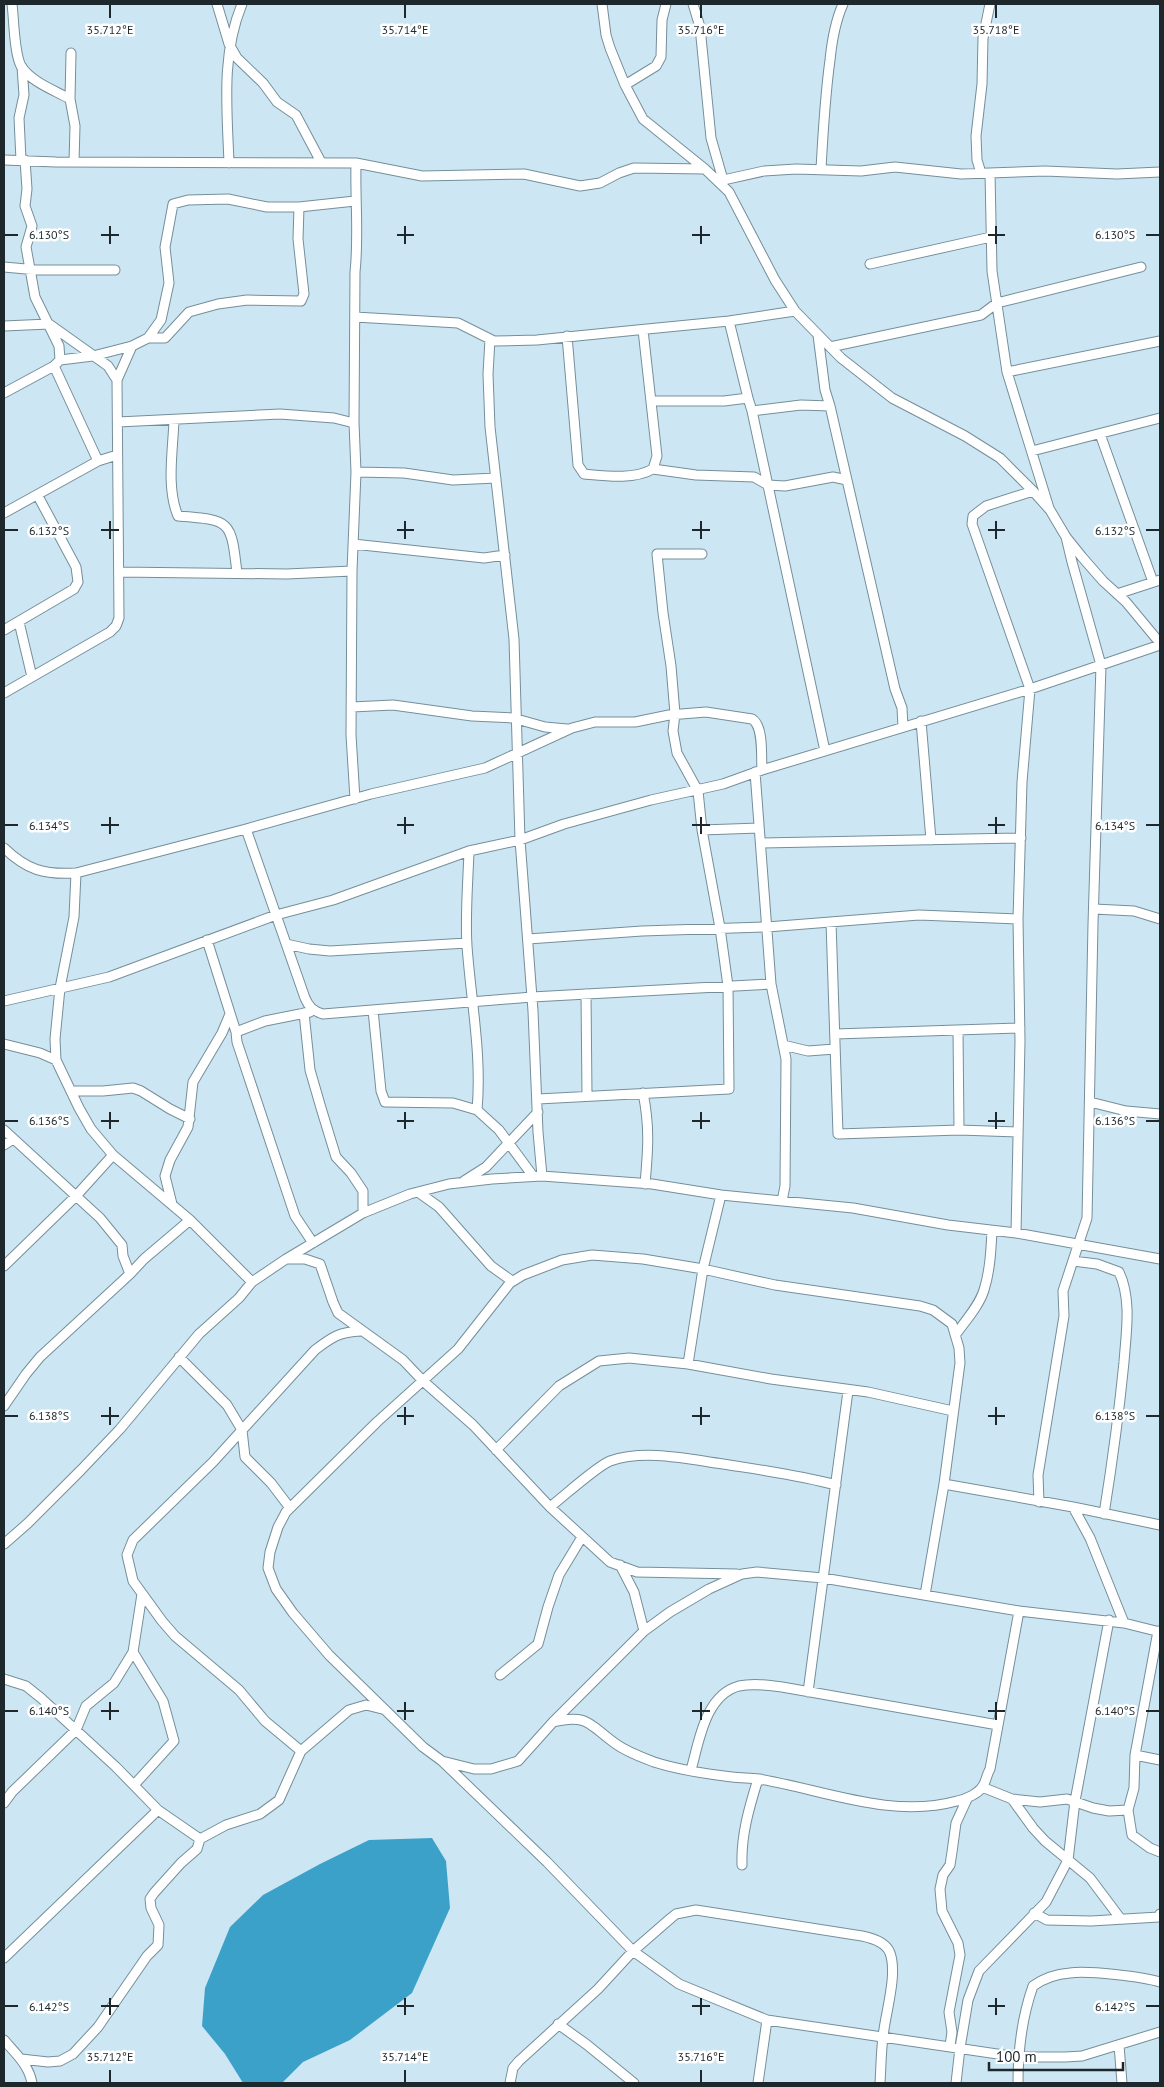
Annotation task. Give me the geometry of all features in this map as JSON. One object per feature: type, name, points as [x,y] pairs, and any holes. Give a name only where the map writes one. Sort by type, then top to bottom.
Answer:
[{"type":"street","points":[[12,4],[18,53],[22,67],[24,95],[20,118],[27,189],[25,206],[32,226],[26,247],[30,269],[36,297],[59,346],[57,363],[98,461]]},
{"type":"street","points":[[217,4],[229,44],[237,58],[263,83],[277,102],[296,115],[321,162]]},
{"type":"street","points":[[229,162],[226,67],[229,44],[242,4]]},
{"type":"street","points":[[602,4],[606,36],[625,85],[643,119],[721,180],[779,170],[862,171],[895,167],[961,174],[1044,171],[1117,174],[1160,172]]},
{"type":"street","points":[[625,85],[656,66],[661,57],[662,20],[666,4]]},
{"type":"street","points":[[4,1001],[110,977],[276,915],[333,900],[469,851],[520,840],[564,824],[651,800],[698,791],[902,726],[1030,689],[1160,644],[1066,537],[1050,510],[1000,458],[965,436],[892,398],[830,347],[795,311],[775,280],[737,204],[721,180],[711,138],[700,27],[694,4]]},
{"type":"street","points":[[820,169],[830,55],[837,19],[843,4]]},
{"type":"street","points":[[990,4],[983,38],[982,84],[976,136],[977,160],[986,173],[992,237],[992,271],[1007,372],[1050,510]]},
{"type":"street","points":[[71,53],[70,99],[75,126],[74,162]]},
{"type":"street","points":[[22,67],[35,79],[70,99]]},
{"type":"street","points":[[4,160],[356,163],[422,176],[524,174],[580,186],[600,183],[634,168],[705,169]]},
{"type":"street","points":[[354,799],[351,734],[352,571],[356,472],[354,423],[355,272],[357,252],[356,163]]},
{"type":"street","points":[[148,338],[161,320],[169,283],[165,247],[173,204],[188,200],[228,198],[267,207],[299,207],[355,201]]},
{"type":"street","points":[[4,393],[57,363],[132,346],[148,338],[165,338],[189,312],[218,304],[247,300],[301,301],[304,294],[298,239],[299,207]]},
{"type":"street","points":[[870,264],[992,237]]},
{"type":"street","points":[[4,267],[115,270]]},
{"type":"street","points":[[830,347],[981,315],[997,303],[1141,268]]},
{"type":"street","points":[[355,317],[458,323],[494,341],[537,340],[643,330],[729,321],[795,311]]},
{"type":"street","points":[[729,321],[752,411],[825,751]]},
{"type":"street","points":[[4,326],[49,324],[108,366],[117,380]]},
{"type":"street","points":[[643,330],[657,456],[653,468]]},
{"type":"street","points":[[818,335],[824,390],[830,406],[895,689],[902,708],[902,726]]},
{"type":"street","points":[[567,336],[578,465],[584,474],[612,477],[646,472],[653,468],[696,475],[754,477],[768,485],[785,486],[833,477],[847,480]]},
{"type":"street","points":[[490,339],[488,374],[490,427],[514,639],[520,840],[532,997],[542,1176]]},
{"type":"street","points":[[1007,372],[1160,341]]},
{"type":"street","points":[[4,693],[110,632],[116,626],[119,618],[117,380],[132,346]]},
{"type":"street","points":[[651,401],[724,401],[748,398]]},
{"type":"street","points":[[752,411],[801,405],[830,406]]},
{"type":"street","points":[[118,422],[280,414],[334,418],[354,423]]},
{"type":"street","points":[[1032,451],[1160,418]]},
{"type":"street","points":[[174,420],[173,498],[178,516],[209,518],[227,526],[232,536],[237,573]]},
{"type":"street","points":[[1100,434],[1157,581],[1117,594]]},
{"type":"street","points":[[4,514],[98,461],[117,455]]},
{"type":"street","points":[[356,472],[404,473],[453,480],[496,478]]},
{"type":"street","points":[[1016,1233],[1020,1028],[1018,919],[1022,838],[1022,782],[1030,689],[972,524],[973,516],[986,506],[1033,491]]},
{"type":"street","points":[[4,630],[74,589],[78,582],[76,567],[38,496]]},
{"type":"street","points":[[1039,1502],[1038,1475],[1064,1316],[1063,1291],[1087,1218],[1101,665],[1066,537]]},
{"type":"street","points":[[353,544],[484,558],[505,555]]},
{"type":"street","points":[[538,1099],[729,1089],[728,986],[720,928],[702,830],[698,791],[677,753],[673,731],[675,714],[671,666],[656,554],[702,554]]},
{"type":"street","points":[[119,572],[287,574],[352,571]]},
{"type":"street","points":[[19,622],[32,677]]},
{"type":"street","points":[[352,707],[392,705],[472,716],[516,719],[550,728],[572,728]]},
{"type":"street","points":[[4,848],[30,868],[46,872],[76,872],[246,829],[354,799],[485,768],[517,755],[572,728],[595,722],[635,722],[675,714],[706,712],[756,721],[759,728],[759,828],[771,984],[786,1059],[785,1186],[782,1201]]},
{"type":"street","points":[[921,721],[931,840]]},
{"type":"street","points":[[702,830],[759,828]]},
{"type":"street","points":[[246,829],[305,998],[308,1005],[315,1011],[323,1014],[532,997],[771,984]]},
{"type":"street","points":[[760,843],[1022,838]]},
{"type":"street","points":[[469,851],[467,943],[477,1038],[479,1084],[477,1110]]},
{"type":"street","points":[[76,872],[74,917],[60,988],[55,1039],[56,1060],[91,1129],[113,1155],[190,1220],[252,1282]]},
{"type":"street","points":[[1094,909],[1134,911],[1160,918]]},
{"type":"street","points":[[528,939],[642,930],[767,926],[919,915],[1018,919]]},
{"type":"street","points":[[831,922],[838,1134],[959,1130],[1018,1132]]},
{"type":"street","points":[[207,940],[236,1032],[237,1042],[295,1216],[313,1243]]},
{"type":"street","points":[[286,944],[330,951],[467,943]]},
{"type":"street","points":[[586,994],[587,1096]]},
{"type":"street","points":[[373,1010],[381,1091],[385,1102],[453,1103],[477,1110],[500,1130],[533,1176]]},
{"type":"street","points":[[236,1032],[265,1021],[315,1011]]},
{"type":"street","points":[[304,1013],[310,1070],[336,1157],[351,1173],[363,1191],[362,1213]]},
{"type":"street","points":[[172,1205],[166,1183],[167,1167],[186,1132],[190,1119],[193,1082],[222,1033],[230,1014]]},
{"type":"street","points":[[835,1034],[1020,1028]]},
{"type":"street","points":[[958,1030],[959,1130]]},
{"type":"street","points":[[4,1044],[56,1060]]},
{"type":"street","points":[[784,1045],[808,1051],[836,1049]]},
{"type":"street","points":[[71,1090],[103,1091],[133,1088],[141,1090],[170,1109],[190,1119]]},
{"type":"street","points":[[643,1094],[648,1116],[649,1141],[645,1184]]},
{"type":"street","points":[[1090,1102],[1126,1111],[1160,1114]]},
{"type":"street","points":[[461,1183],[486,1167],[538,1112]]},
{"type":"street","points":[[4,1130],[100,1218],[122,1245],[123,1256],[130,1274]]},
{"type":"street","points":[[4,1145],[13,1138]]},
{"type":"street","points":[[4,1266],[76,1196],[113,1155]]},
{"type":"street","points":[[4,1544],[35,1517],[120,1429],[199,1334],[239,1298],[252,1282],[362,1213],[418,1192],[461,1183],[533,1176],[645,1184],[721,1195],[853,1208],[948,1226],[1016,1233],[1160,1259]]},
{"type":"street","points":[[418,1192],[439,1206],[491,1266],[512,1281]]},
{"type":"street","points":[[688,1364],[703,1269],[721,1195]]},
{"type":"street","points":[[4,1406],[40,1357],[144,1259],[190,1220]]},
{"type":"street","points":[[956,1334],[974,1310],[984,1292],[989,1268],[992,1231]]},
{"type":"street","points":[[925,1595],[944,1484],[960,1363],[959,1348],[952,1324],[942,1316],[920,1306],[775,1285],[703,1269],[643,1259],[592,1254],[562,1260],[512,1281],[458,1349],[377,1422],[290,1508],[278,1527],[270,1552],[268,1568],[271,1582],[293,1613],[328,1654],[423,1746],[442,1760],[547,1862],[633,1951],[680,1984],[767,2020],[1018,2057],[1082,2056],[1160,2032]]},
{"type":"street","points":[[286,1259],[305,1259],[320,1264],[332,1302],[338,1313],[403,1360],[422,1381],[473,1425],[550,1507],[610,1562],[637,1572],[742,1574],[757,1572],[823,1578],[1019,1611],[1124,1622],[1159,1631],[1135,1755],[1134,1788],[1128,1810],[1132,1835],[1150,1848],[1160,1852]]},
{"type":"street","points":[[1073,1261],[1097,1264],[1119,1272],[1126,1296],[1126,1329],[1121,1391],[1104,1514]]},
{"type":"street","points":[[301,1751],[265,1721],[239,1690],[175,1636],[133,1581],[128,1567],[128,1555],[133,1540],[213,1462],[315,1350],[332,1336],[361,1330]]},
{"type":"street","points":[[179,1357],[227,1405],[242,1430],[245,1457],[271,1483],[290,1508]]},
{"type":"street","points":[[496,1450],[559,1386],[599,1361],[629,1358],[688,1364],[848,1391],[879,1394],[953,1410]]},
{"type":"street","points":[[808,1692],[848,1391]]},
{"type":"street","points":[[550,1507],[608,1462],[628,1456],[651,1456],[708,1462],[802,1476],[836,1484]]},
{"type":"street","points":[[944,1484],[1160,1525]]},
{"type":"street","points":[[1073,1507],[1090,1538],[1124,1622]]},
{"type":"street","points":[[500,1675],[538,1644],[559,1575],[582,1537]]},
{"type":"street","points":[[620,1565],[634,1592],[644,1631]]},
{"type":"street","points":[[442,1760],[474,1769],[491,1769],[518,1761],[552,1722],[644,1631],[670,1612],[709,1589],[742,1574]]},
{"type":"street","points":[[4,1803],[12,1792],[76,1730],[86,1706],[114,1683],[133,1652],[142,1594]]},
{"type":"street","points":[[552,1722],[565,1719],[580,1719],[595,1726],[616,1744],[631,1753],[656,1762],[690,1770],[758,1779],[825,1794],[906,1807],[940,1806],[967,1799],[982,1787],[990,1768],[1019,1611]]},
{"type":"street","points":[[956,2083],[968,2000],[980,1972],[1046,1902],[1068,1860],[1075,1801],[1109,1620]]},
{"type":"street","points":[[133,1652],[163,1701],[174,1741],[134,1785]]},
{"type":"street","points":[[4,1679],[26,1686],[76,1730],[158,1810],[200,1839]]},
{"type":"street","points":[[690,1770],[705,1722],[714,1704],[723,1694],[738,1686],[758,1684],[998,1725]]},
{"type":"street","points":[[20,2058],[48,2062],[60,2061],[73,2054],[98,2027],[147,1956],[158,1945],[159,1925],[150,1904],[154,1893],[181,1863],[197,1849],[200,1839],[226,1825],[260,1814],[279,1800],[301,1751],[348,1710],[357,1706],[375,1706],[387,1710]]},
{"type":"street","points":[[1135,1755],[1160,1760]]},
{"type":"street","points":[[742,1866],[744,1831],[758,1779]]},
{"type":"street","points":[[982,1787],[1012,1799],[1040,1802],[1067,1799],[1093,1808],[1109,1811],[1128,1810]]},
{"type":"street","points":[[950,2046],[952,2032],[949,2012],[960,1955],[958,1943],[942,1911],[940,1889],[943,1875],[950,1865],[956,1823],[967,1799]]},
{"type":"street","points":[[1012,1799],[1032,1828],[1090,1878],[1120,1918]]},
{"type":"street","points":[[4,1958],[158,1810]]},
{"type":"street","points":[[510,2083],[513,2068],[518,2061],[598,1989],[633,1951],[676,1914],[696,1910],[874,1938],[890,1951],[892,1964],[883,2036],[880,2083]]},
{"type":"street","points":[[1034,1913],[1047,1920],[1091,1921],[1159,1917],[1160,1914]]},
{"type":"street","points":[[1018,2083],[1018,2057],[1028,1999],[1033,1986],[1040,1981],[1072,1972],[1133,1977],[1160,1982]]},
{"type":"street","points":[[758,2083],[767,2020]]},
{"type":"street","points":[[558,2024],[634,2083]]},
{"type":"street","points":[[4,2040],[20,2058],[29,2072],[32,2083]]},
{"type":"street","points":[[1119,2045],[1122,2083]]},
{"type":"water","points":[[432,1838],[446,1861],[450,1908],[412,1993],[350,2040],[303,2062],[282,2083],[243,2083],[225,2054],[202,2026],[205,1988],[230,1927],[263,1895],[369,1840]]}]
